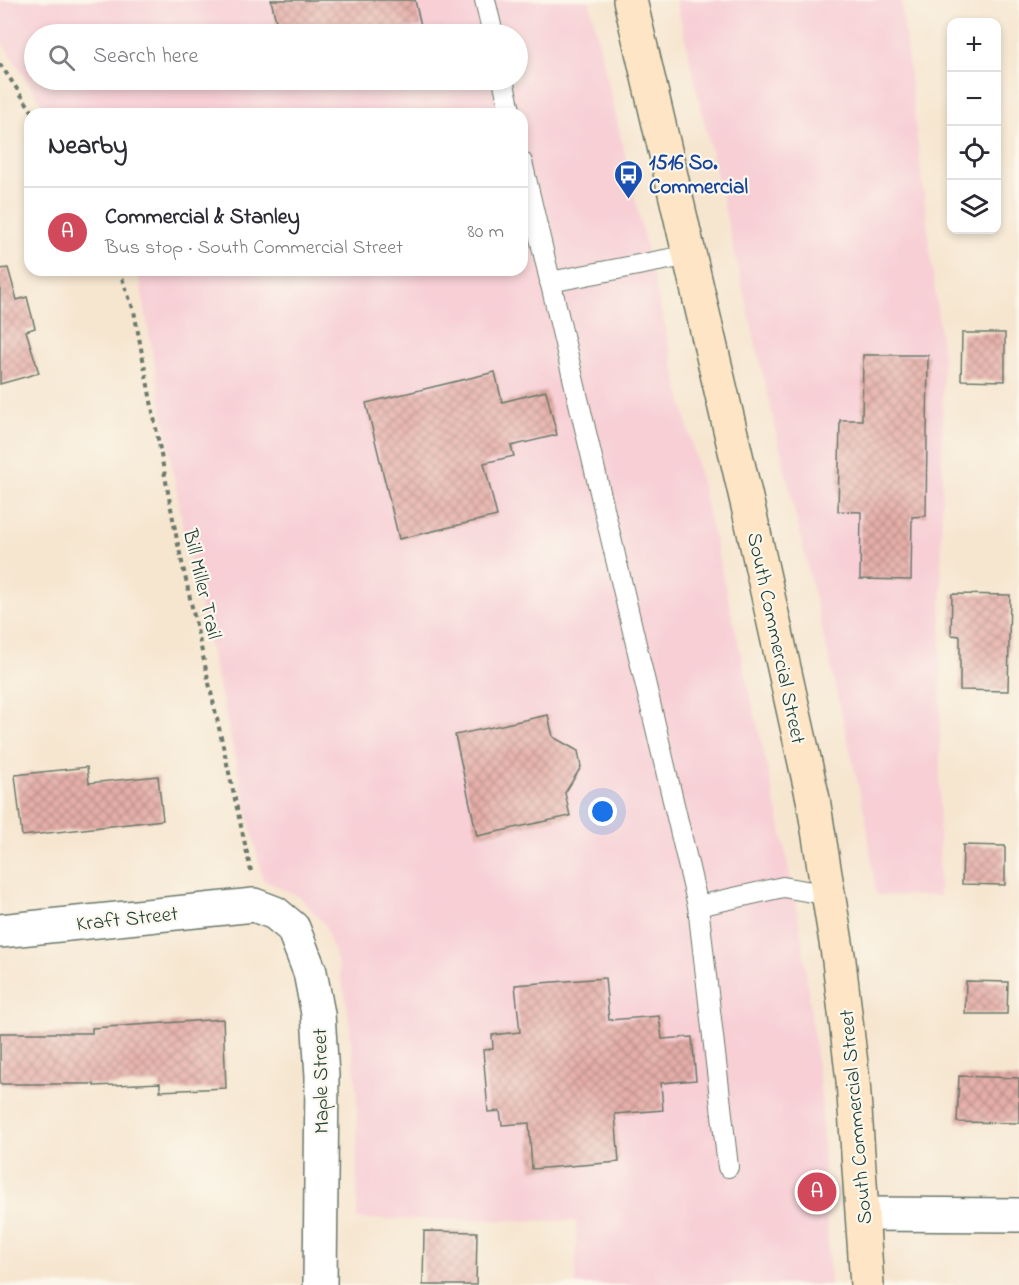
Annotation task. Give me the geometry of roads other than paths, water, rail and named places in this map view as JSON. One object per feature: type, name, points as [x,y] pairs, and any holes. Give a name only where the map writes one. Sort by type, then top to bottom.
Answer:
[{"type":"main road","name":"South Commercial Street","points":[[630,0],[813,799],[840,961],[853,1081],[864,1214],[867,1285]]},
{"type":"street","name":"Kraft Street","points":[[0,931],[254,905]]},
{"type":"street","name":"Maple Street","points":[[254,905],[275,913],[293,928],[310,972],[318,1014],[322,1076],[320,1285]]},
{"type":"street","points":[[864,1214],[1019,1215]]},
{"type":"lane","points":[[485,0],[491,24]]},
{"type":"lane","points":[[505,90],[510,108]]},
{"type":"lane","points":[[528,188],[698,906],[728,1167]]},
{"type":"lane","points":[[550,282],[690,255]]},
{"type":"lane","points":[[698,906],[783,887],[829,895]]},
{"type":"place","name":"1516 So. Commercial","points":[[628,200]]},
{"type":"place","name":"Commercial & Stanley","points":[[817,1192]]}]
